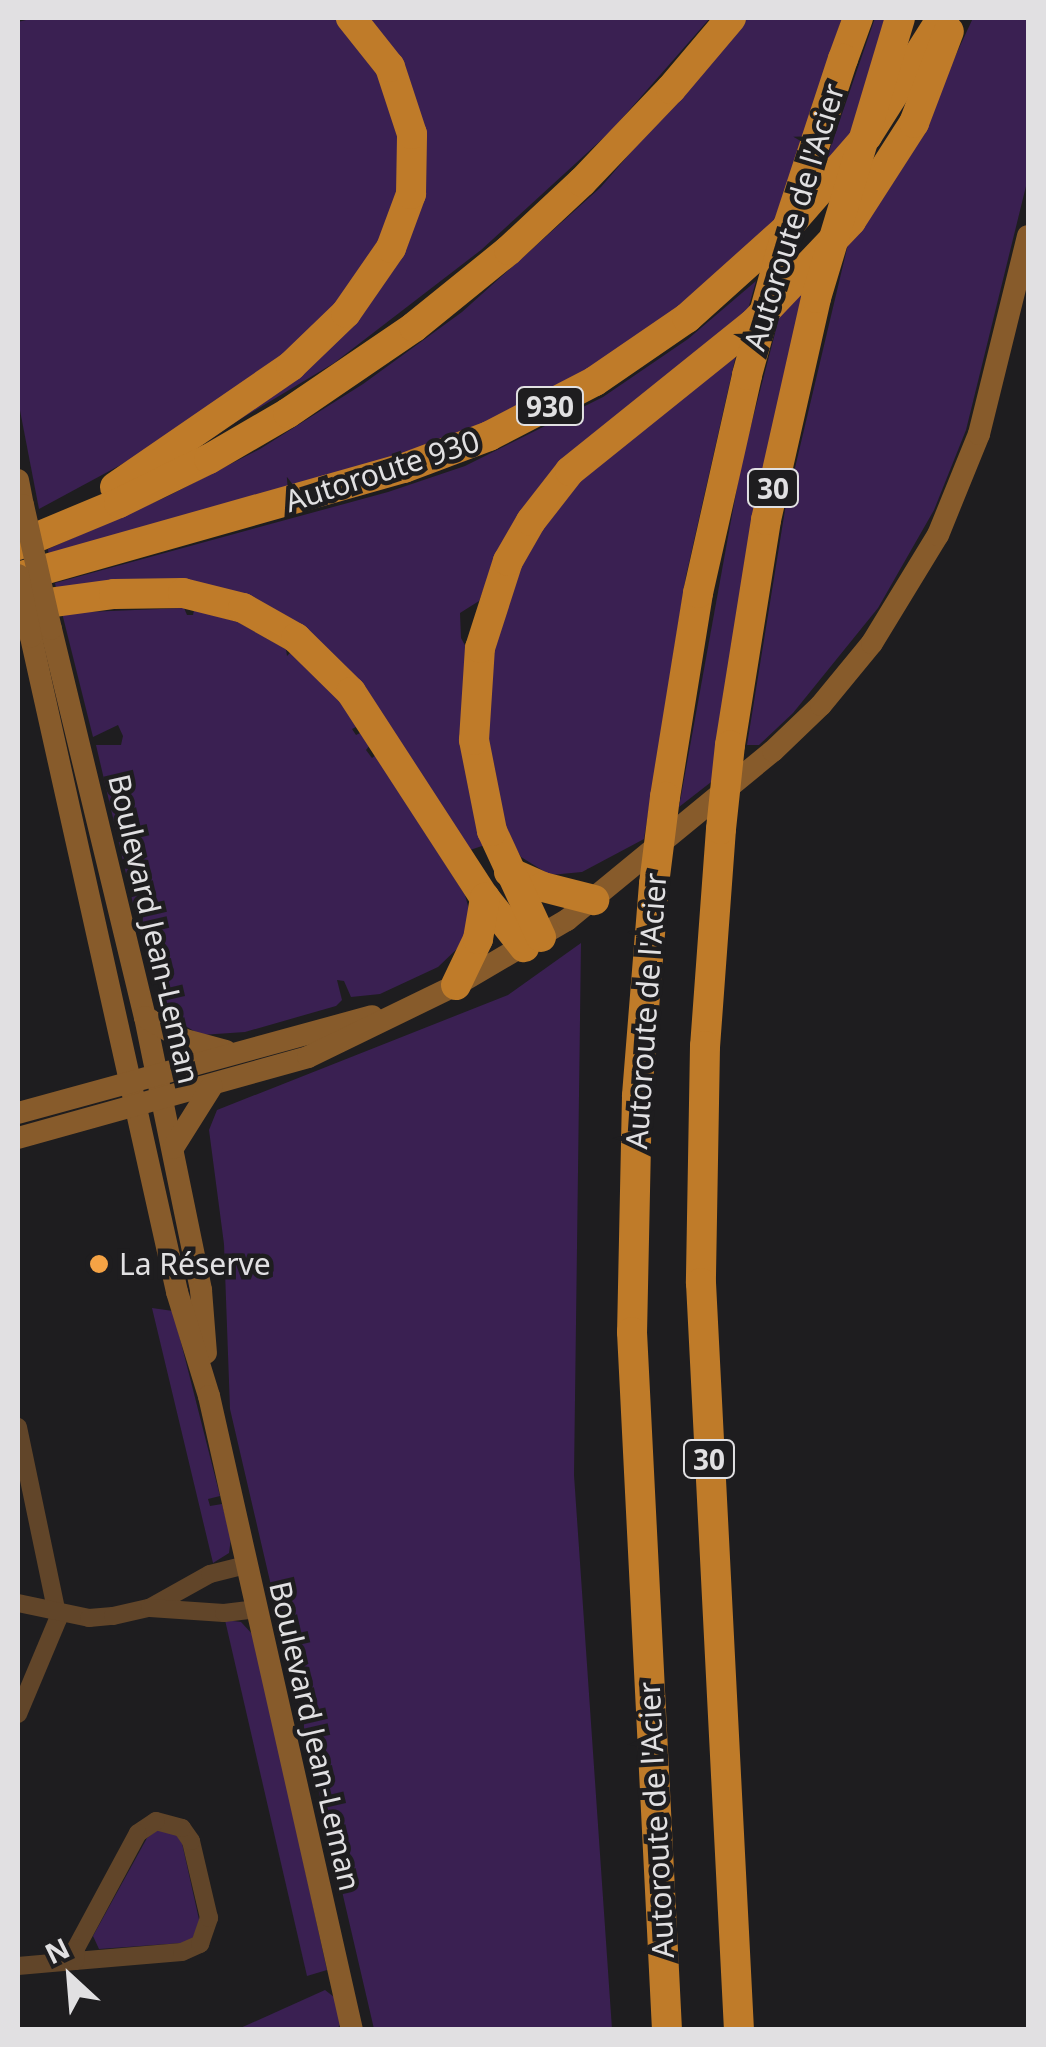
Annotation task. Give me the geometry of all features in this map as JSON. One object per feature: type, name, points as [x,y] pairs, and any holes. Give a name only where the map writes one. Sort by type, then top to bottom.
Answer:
[{"type":"highway","points":[[27,542],[279,376],[338,322],[379,270],[408,205],[414,172],[412,134],[390,67],[351,18]]},
{"type":"highway","points":[[27,542],[119,503],[236,444],[414,327],[509,250],[582,182],[671,90],[732,18]]},
{"type":"highway","name":"Autoroute de l'Acier","points":[[667,2030],[632,1332],[636,1110],[654,884],[698,593],[747,376],[788,226],[858,18]]},
{"type":"highway","name":"Autoroute de l'Acier","points":[[739,2030],[701,1283],[704,1046],[721,829],[730,744],[763,539],[816,298],[900,18]]},
{"type":"highway","name":"Autoroute 930","points":[[18,576],[404,468],[489,436],[595,381],[687,318],[786,230],[867,136],[942,18]]},
{"type":"highway","points":[[533,942],[483,800],[473,719],[483,632],[515,548],[540,508],[580,461],[753,324],[851,220],[923,104],[953,18]]},
{"type":"highway","points":[[18,607],[98,595],[166,592],[214,599],[274,623],[318,655],[344,683],[485,898],[533,942]]},
{"type":"highway","points":[[509,872],[542,887],[594,900]]},
{"type":"highway","points":[[456,984],[481,929],[485,898]]},
{"type":"street","points":[[18,1138],[308,1056],[456,984],[533,942],[594,900],[786,740],[855,664],[900,602],[945,519],[979,434],[1028,236]]},
{"type":"street","name":"Boulevard Jean-Leman","points":[[18,480],[41,633],[135,1104],[178,1292],[209,1396],[352,2030]]},
{"type":"street","name":"Boulevard Jean-Leman","points":[[18,576],[41,633],[145,1016],[200,1290],[209,1396]]},
{"type":"street","points":[[18,1113],[230,1052],[409,1007]]},
{"type":"street","points":[[145,1016],[184,1040],[230,1052]]},
{"type":"street","points":[[172,1148],[212,1086]]},
{"type":"street","points":[[18,1427],[58,1612],[53,1636],[18,1714]]},
{"type":"street","points":[[150,1608],[210,1574],[245,1565]]},
{"type":"street","points":[[18,1603],[98,1618],[150,1608],[224,1613],[255,1609]]},
{"type":"street","points":[[18,1966],[75,1962],[182,1952],[204,1939],[209,1918],[191,1841],[177,1824],[156,1821],[138,1834],[76,1948],[75,1962]]},
{"type":"shaded area","points":[[34,18],[336,18],[373,56],[402,128],[397,212],[327,319],[189,428],[39,509],[18,400],[18,22]]},
{"type":"shaded area","points":[[366,18],[710,18],[611,131],[481,250],[334,363],[224,429],[417,212]]},
{"type":"shaded area","points":[[746,18],[842,18],[773,225],[670,316],[594,367],[475,427],[389,459],[49,557],[48,549],[166,497],[260,449],[363,384],[462,312],[601,187]]},
{"type":"shaded area","points":[[875,18],[888,18],[848,141],[823,169]]},
{"type":"shaded area","points":[[973,18],[1028,18],[1028,178],[966,430],[934,510],[878,608],[793,713],[759,745],[747,745],[785,510],[849,240],[906,162]]},
{"type":"shaded area","points":[[756,281],[745,320],[492,568],[479,601],[460,613],[461,638],[467,649],[462,727],[485,845],[470,850],[265,606],[57,593],[55,583],[388,492],[465,466],[603,397],[688,339]]},
{"type":"shaded area","points":[[807,288],[715,779],[679,807],[742,460],[780,314]]},
{"type":"shaded area","points":[[736,355],[686,576],[644,839],[582,872],[550,875],[521,857],[501,822],[482,699],[509,580],[561,497]]},
{"type":"shaded area","points":[[184,608],[187,615],[193,615],[194,610],[238,622],[286,649],[287,656],[291,652],[334,692],[358,726],[352,729],[356,735],[362,732],[370,745],[366,750],[372,758],[376,755],[465,895],[471,917],[461,945],[438,967],[380,994],[351,997],[344,981],[337,980],[342,1000],[336,1006],[245,1032],[201,1035],[171,1018],[138,925],[96,745],[121,745],[123,736],[118,725],[93,737],[62,613]]},
{"type":"shaded area","points":[[581,943],[574,1475],[612,2029],[374,2029],[230,1409],[224,1244],[209,1130],[217,1110],[508,995]]},
{"type":"shaded area","points":[[152,1308],[173,1311],[220,1496],[208,1499],[210,1506],[222,1504],[231,1538],[229,1553],[213,1563]]},
{"type":"shaded area","points":[[225,1620],[241,1622],[254,1636],[327,1970],[307,1976]]},
{"type":"shaded area","points":[[157,1830],[175,1833],[182,1843],[200,1924],[192,1939],[182,1943],[99,1949],[93,1936],[147,1838]]},
{"type":"shaded area","points":[[325,1990],[334,1997],[341,2023],[337,2029],[236,2030]]},
{"type":"place","name":"La Réserve","points":[[99,1264]]}]
